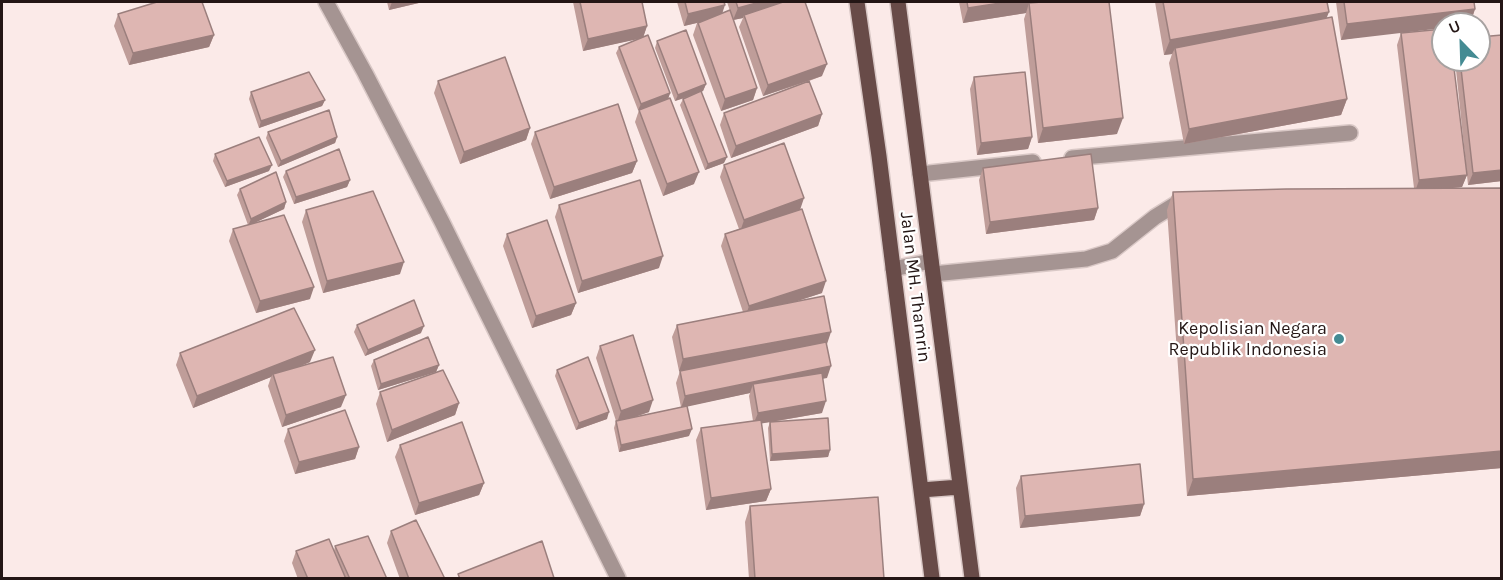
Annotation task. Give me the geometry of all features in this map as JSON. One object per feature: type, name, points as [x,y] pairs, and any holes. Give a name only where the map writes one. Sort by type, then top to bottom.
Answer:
[{"type":"main road","name":"Jalan MH. Thamrin","points":[[857,2],[932,579]]},
{"type":"main road","name":"Jalan MH. Thamrin","points":[[898,2],[972,579]]},
{"type":"main road","points":[[921,490],[960,487]]},
{"type":"street","points":[[326,2],[442,222],[618,579]]},
{"type":"street","points":[[920,174],[1350,133]]},
{"type":"street","points":[[893,269],[1086,259],[1112,251],[1155,217],[1176,204],[1203,198]]},
{"type":"building","points":[[157,2],[202,2],[214,35],[133,53],[118,14]]},
{"type":"building","points":[[580,2],[642,2],[647,26],[588,39]]},
{"type":"building","points":[[685,2],[724,2],[725,5],[688,14]]},
{"type":"building","points":[[736,2],[760,2],[738,8]]},
{"type":"building","points":[[783,2],[805,2],[827,64],[768,85],[744,15]]},
{"type":"building","points":[[967,2],[1007,2],[968,8]]},
{"type":"building","points":[[1109,2],[1123,118],[1043,128],[1029,3]]},
{"type":"building","points":[[1163,2],[1327,2],[1329,12],[1170,40]]},
{"type":"building","points":[[1344,2],[1474,2],[1475,9],[1431,12],[1431,14],[1347,24]]},
{"type":"building","points":[[730,10],[757,88],[725,99],[698,23]]},
{"type":"building","points":[[1332,17],[1347,99],[1189,129],[1175,48]]},
{"type":"building","points":[[686,30],[706,84],[678,95],[657,41]]},
{"type":"building","points":[[1431,30],[1431,72],[1454,72],[1467,175],[1419,180],[1401,33]]},
{"type":"building","points":[[648,35],[670,93],[641,104],[619,47]]},
{"type":"building","points":[[1502,35],[1502,170],[1473,173],[1461,72],[1491,72],[1491,36]]},
{"type":"building","points":[[505,57],[530,128],[464,152],[438,81]]},
{"type":"building","points":[[309,72],[325,100],[261,121],[251,92]]},
{"type":"building","points":[[1025,72],[1032,137],[981,143],[974,77]]},
{"type":"building","points":[[809,81],[822,114],[736,146],[724,113]]},
{"type":"building","points":[[701,91],[727,157],[708,164],[683,99]]},
{"type":"building","points":[[670,98],[699,172],[667,184],[639,110]]},
{"type":"building","points":[[618,104],[637,161],[554,187],[535,132]]},
{"type":"building","points":[[329,110],[337,137],[281,161],[268,132]]},
{"type":"building","points":[[259,137],[272,165],[227,181],[215,154]]},
{"type":"building","points":[[784,143],[804,198],[744,220],[724,165]]},
{"type":"building","points":[[339,149],[350,180],[296,197],[286,171]]},
{"type":"building","points":[[1091,154],[1098,208],[990,222],[983,168]]},
{"type":"building","points":[[276,172],[286,202],[251,219],[240,189]]},
{"type":"building","points":[[640,180],[663,256],[582,281],[559,205]]},
{"type":"building","name":"Kepolisian Negara Republik Indonesia","points":[[1502,188],[1502,451],[1193,479],[1173,192]]},
{"type":"building","points":[[373,191],[404,262],[327,281],[306,210]]},
{"type":"building","points":[[802,209],[826,281],[749,306],[725,234]]},
{"type":"building","points":[[284,215],[314,287],[260,301],[233,229]]},
{"type":"building","points":[[547,220],[576,303],[536,316],[507,234]]},
{"type":"building","points":[[824,296],[831,332],[683,359],[677,325]]},
{"type":"building","points":[[414,300],[424,326],[368,350],[357,325]]},
{"type":"building","points":[[294,308],[315,350],[197,396],[180,353]]},
{"type":"building","points":[[633,335],[653,400],[621,411],[600,346]]},
{"type":"building","points":[[428,337],[439,365],[381,384],[374,360]]},
{"type":"building","points":[[826,342],[831,366],[685,396],[680,371]]},
{"type":"building","points":[[333,357],[346,395],[286,415],[273,374]]},
{"type":"building","points":[[588,357],[609,412],[579,423],[557,370]]},
{"type":"building","points":[[443,370],[459,403],[392,430],[380,392]]},
{"type":"building","points":[[822,373],[826,401],[758,413],[753,384]]},
{"type":"building","points":[[687,406],[692,429],[621,445],[616,421]]},
{"type":"building","points":[[345,410],[359,447],[299,462],[288,429]]},
{"type":"building","points":[[828,418],[830,450],[772,454],[770,422]]},
{"type":"building","points":[[761,420],[771,489],[711,498],[701,428]]},
{"type":"building","points":[[462,422],[484,483],[419,503],[400,445]]},
{"type":"building","points":[[1140,464],[1144,504],[1025,516],[1021,476]]},
{"type":"building","points":[[878,497],[884,579],[755,579],[750,506]]},
{"type":"building","points":[[416,520],[445,579],[409,579],[391,531]]},
{"type":"building","points":[[368,536],[387,579],[350,579],[335,546]]},
{"type":"building","points":[[329,539],[346,579],[308,579],[296,551]]},
{"type":"building","points":[[542,541],[554,578],[460,579],[458,574]]},
{"type":"place","name":"Kepolisian Negara Republik Indonesia","points":[[1339,339]]}]
